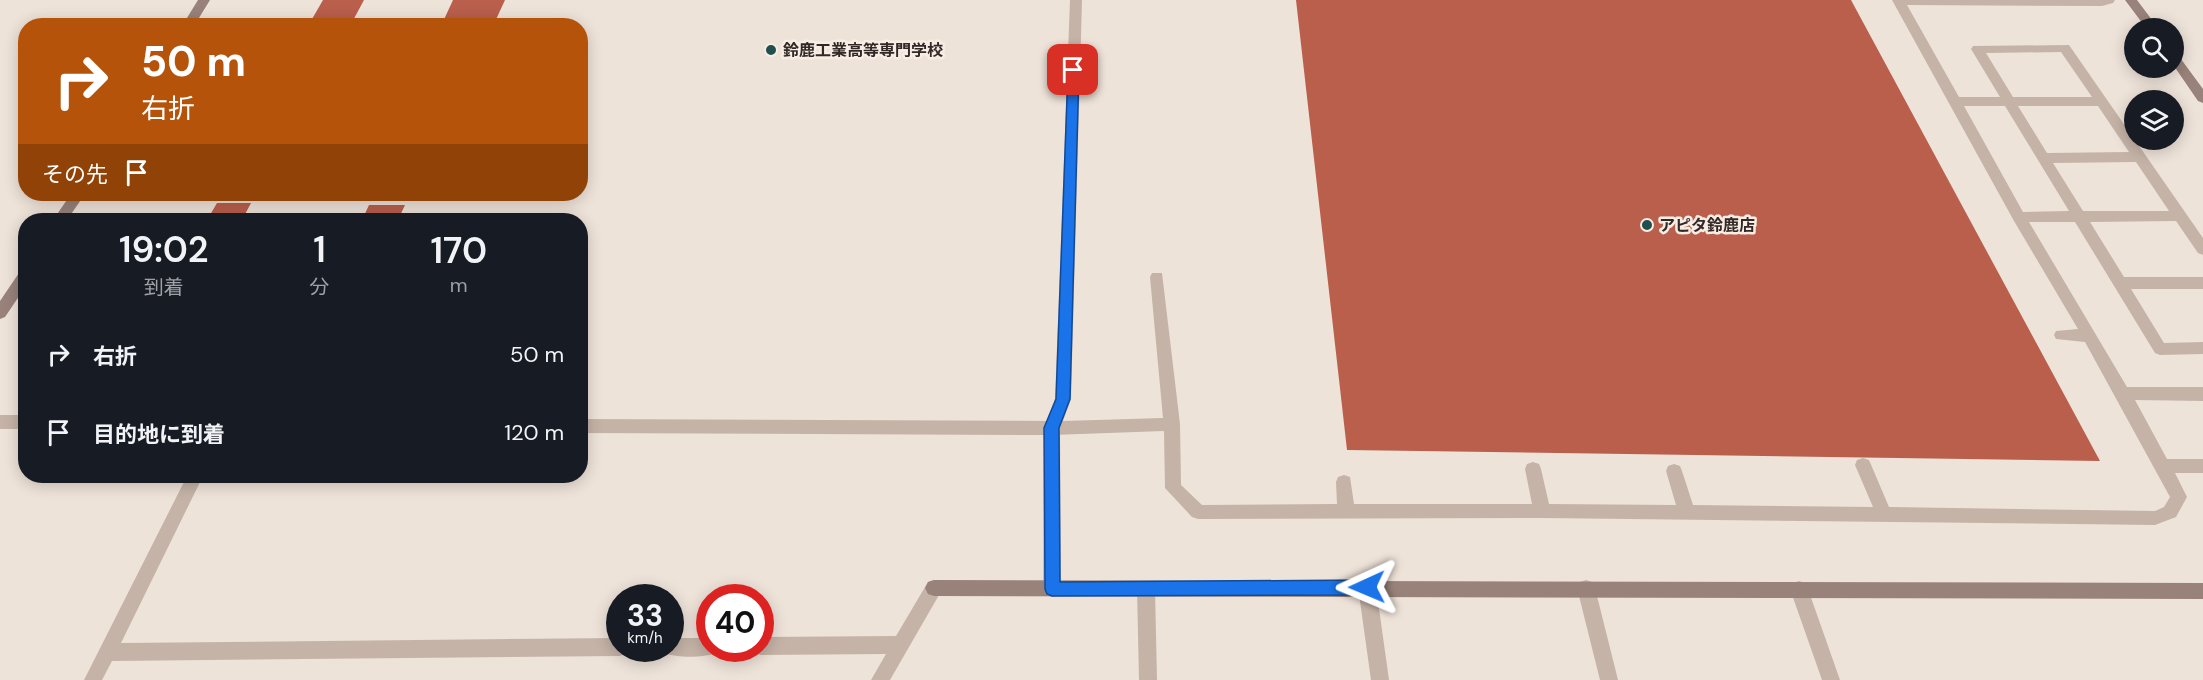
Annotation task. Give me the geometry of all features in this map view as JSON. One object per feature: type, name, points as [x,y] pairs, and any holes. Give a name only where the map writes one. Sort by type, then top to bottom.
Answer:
[{"type":"street","points":[[193,18],[204,0]]},
{"type":"street","points":[[1052,589],[1052,428],[1063,399],[1076,0]]},
{"type":"street","points":[[1157,277],[1172,424],[1173,488],[1198,512],[1542,511],[2155,518],[2170,512],[2179,497],[2091,336],[2019,217],[1898,1],[2102,2],[2109,0]]},
{"type":"street","points":[[2131,0],[2144,18]]},
{"type":"street","points":[[2203,249],[2065,48],[1977,49],[2160,349],[2203,348]]},
{"type":"street","points":[[2184,72],[2203,98]]},
{"type":"street","points":[[1955,102],[2102,101]]},
{"type":"street","points":[[2044,158],[2140,157]]},
{"type":"street","points":[[2019,217],[2180,216]]},
{"type":"street","points":[[2120,283],[2203,283]]},
{"type":"street","points":[[0,313],[18,286]]},
{"type":"street","points":[[2061,335],[2091,336]]},
{"type":"street","points":[[2123,393],[2203,394]]},
{"type":"street","points":[[0,422],[18,422]]},
{"type":"street","points":[[588,426],[1052,428],[1172,424]]},
{"type":"street","points":[[1863,465],[1884,516]]},
{"type":"street","points":[[2161,466],[2203,466]]},
{"type":"street","points":[[1533,469],[1542,511]]},
{"type":"street","points":[[1674,471],[1687,514]]},
{"type":"street","points":[[1344,482],[1346,511]]},
{"type":"street","points":[[93,680],[192,483]]},
{"type":"street","points":[[1367,587],[1380,680]]},
{"type":"street","points":[[880,680],[934,588],[1367,587],[2203,591]]},
{"type":"street","points":[[1586,588],[1609,680]]},
{"type":"street","points":[[1146,589],[1148,680]]},
{"type":"street","points":[[1799,589],[1831,680]]},
{"type":"street","points":[[774,646],[900,645]]},
{"type":"street","points":[[107,652],[606,648]]},
{"type":"building","points":[[323,0],[364,0],[354,18],[313,18]]},
{"type":"building","points":[[453,0],[505,0],[497,18],[445,18]]},
{"type":"building","name":"アピタ鈴鹿店","points":[[1296,0],[1851,0],[2100,461],[1347,450]]},
{"type":"building","points":[[217,203],[251,203],[246,213],[211,213]]},
{"type":"building","points":[[369,205],[405,205],[401,213],[365,213]]},
{"type":"place","name":"鈴鹿工業高等専門学校","points":[[771,50]]},
{"type":"place","name":"アピタ鈴鹿店","points":[[1647,225]]},
{"type":"route","points":[[1073,70],[1063,399],[1052,428],[1052,589],[1367,587]]}]
